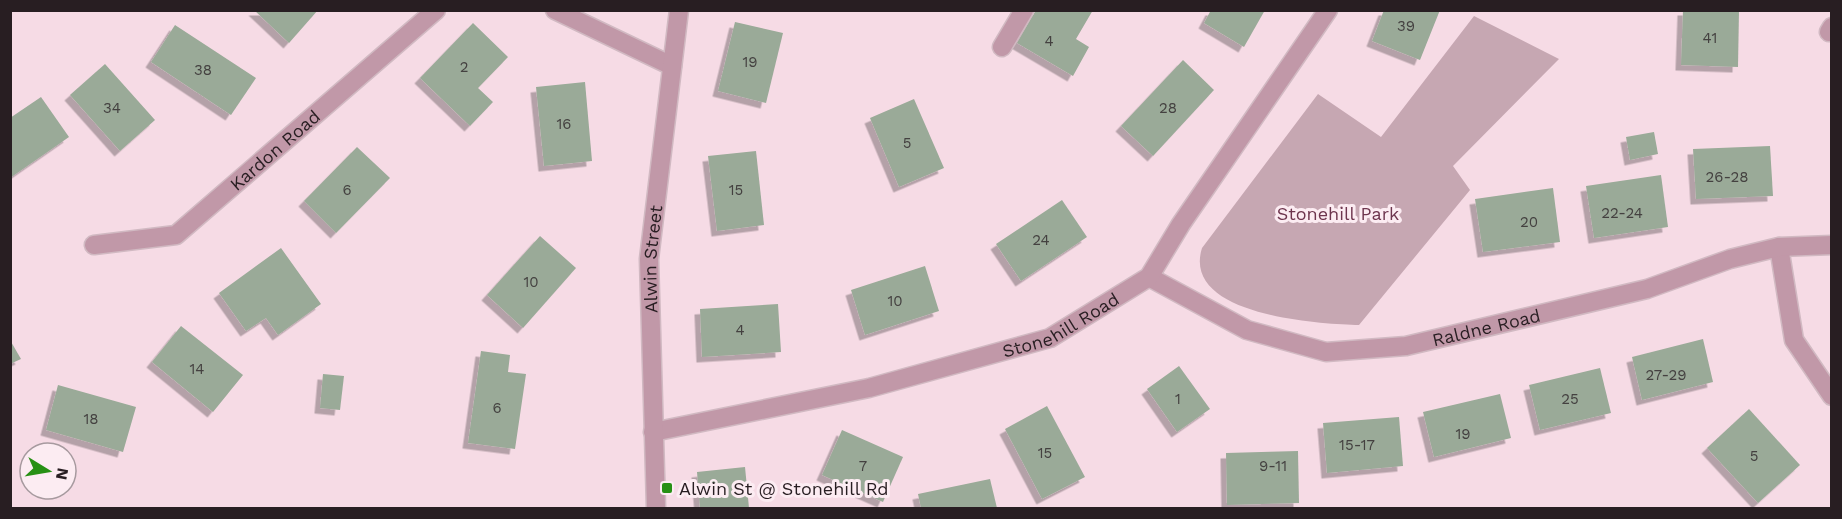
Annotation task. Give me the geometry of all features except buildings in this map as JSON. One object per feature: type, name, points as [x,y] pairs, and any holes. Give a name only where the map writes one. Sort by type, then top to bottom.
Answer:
[{"type":"street","name":"Kardon Road","points":[[94,245],[176,235],[436,10]]},
{"type":"street","points":[[555,10],[672,66]]},
{"type":"street","name":"Alwin Street","points":[[656,508],[649,259],[679,10]]},
{"type":"street","points":[[1002,47],[1024,10]]},
{"type":"street","name":"Stonehill Road","points":[[653,432],[869,388],[1050,338],[1149,277],[1181,224],[1328,10]]},
{"type":"street","name":"Raldne Road","points":[[1149,277],[1247,330],[1326,352],[1406,346],[1647,289],[1730,258],[1779,247],[1832,245]]},
{"type":"street","points":[[1779,247],[1794,340],[1832,396]]},
{"type":"green space","name":"Stonehill Park","points":[[1474,16],[1559,59],[1453,166],[1470,190],[1359,325],[1314,322],[1257,311],[1231,302],[1212,288],[1201,271],[1202,248],[1318,94],[1381,137]]},
{"type":"place","name":"Alwin St @ Stonehill Rd","points":[[667,488]]}]
